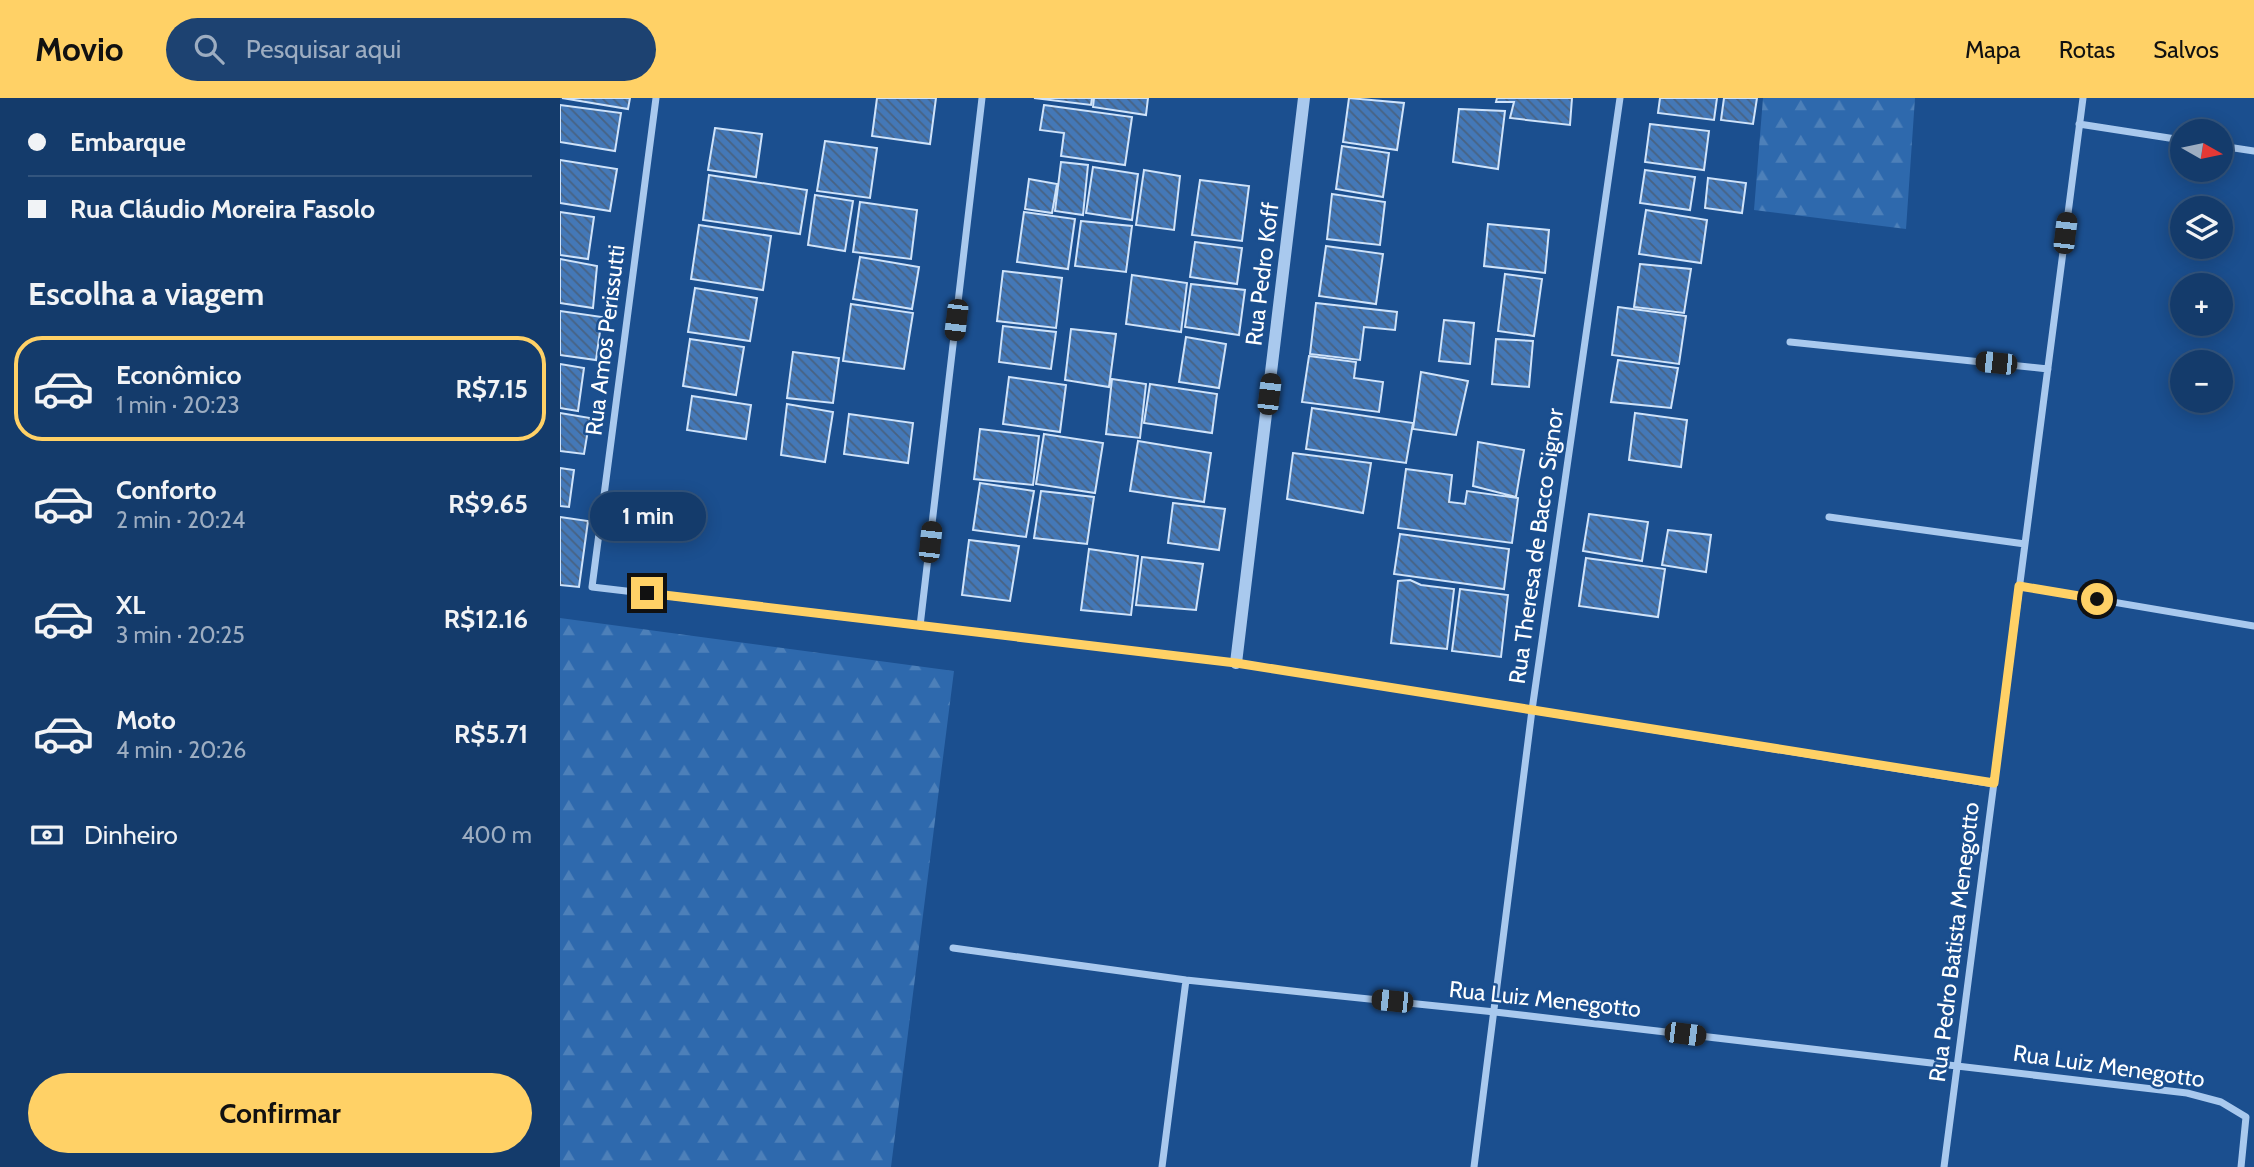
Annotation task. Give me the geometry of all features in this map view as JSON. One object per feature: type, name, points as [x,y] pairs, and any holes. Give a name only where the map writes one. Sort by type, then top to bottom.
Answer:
[{"type":"street","name":"Rua Amos Perissutti","points":[[656,98],[592,587],[920,626]]},
{"type":"street","points":[[982,98],[920,626],[1236,663],[1994,783]]},
{"type":"street","name":"Rua Pedro Koff","points":[[1236,663],[1304,98]]},
{"type":"street","name":"Rua Theresa de Bacco Signor","points":[[1474,1167],[1532,710],[1620,98]]},
{"type":"street","name":"Rua Pedro Batista Menegotto","points":[[1944,1167],[2083,98]]},
{"type":"street","points":[[2080,124],[2170,138]]},
{"type":"street","points":[[2233,148],[2254,151]]},
{"type":"street","points":[[1790,342],[2048,369]]},
{"type":"street","points":[[1829,517],[2025,544]]},
{"type":"street","points":[[2019,586],[2254,626]]},
{"type":"street","name":"Rua Luiz Menegotto","points":[[953,947],[1186,980],[1495,1012],[2187,1093],[2221,1102],[2246,1117],[2241,1167]]},
{"type":"street","points":[[1162,1167],[1186,980]]},
{"type":"green space","points":[[1763,98],[1915,98],[1906,229],[1754,210]]},
{"type":"green space","points":[[560,618],[954,671],[891,1167],[560,1167]]},
{"type":"building","points":[[562,98],[630,98],[628,109]]},
{"type":"building","points":[[877,98],[936,98],[930,144],[872,136]]},
{"type":"building","points":[[1034,98],[1092,98],[1091,105]]},
{"type":"building","points":[[1094,98],[1148,98],[1146,115],[1093,107]]},
{"type":"building","points":[[1349,98],[1404,103],[1397,150],[1343,142]]},
{"type":"building","points":[[1497,98],[1572,98],[1570,125],[1510,118],[1514,102],[1496,102]]},
{"type":"building","points":[[1660,98],[1717,98],[1714,120],[1658,113]]},
{"type":"building","points":[[1724,98],[1757,98],[1753,124],[1721,120]]},
{"type":"building","points":[[560,105],[621,113],[615,151],[560,142]]},
{"type":"building","points":[[1044,105],[1132,117],[1125,165],[1061,156],[1064,133],[1040,130]]},
{"type":"building","points":[[1459,109],[1505,111],[1498,169],[1453,162]]},
{"type":"building","points":[[1650,124],[1709,131],[1704,170],[1645,162]]},
{"type":"building","points":[[715,128],[762,134],[756,177],[708,170]]},
{"type":"building","points":[[825,141],[877,148],[870,198],[817,191]]},
{"type":"building","points":[[1342,146],[1389,153],[1383,197],[1336,189]]},
{"type":"building","points":[[560,160],[617,169],[610,211],[560,203]]},
{"type":"building","points":[[1061,162],[1088,165],[1083,215],[1055,211]]},
{"type":"building","points":[[1093,167],[1138,174],[1132,220],[1086,213]]},
{"type":"building","points":[[1144,170],[1180,176],[1174,230],[1136,225]]},
{"type":"building","points":[[1645,170],[1695,177],[1690,210],[1640,203]]},
{"type":"building","points":[[709,175],[807,190],[800,234],[703,220]]},
{"type":"building","points":[[1708,178],[1746,183],[1742,213],[1705,208]]},
{"type":"building","points":[[1029,179],[1057,184],[1052,213],[1025,209]]},
{"type":"building","points":[[1200,180],[1249,186],[1242,241],[1192,235]]},
{"type":"building","points":[[1332,194],[1385,202],[1380,245],[1327,239]]},
{"type":"building","points":[[815,195],[853,201],[845,251],[808,245]]},
{"type":"building","points":[[860,202],[917,210],[911,259],[853,252]]},
{"type":"building","points":[[1646,210],[1707,220],[1701,263],[1639,254]]},
{"type":"building","points":[[560,212],[594,217],[588,259],[560,255]]},
{"type":"building","points":[[1024,212],[1075,219],[1068,269],[1017,262]]},
{"type":"building","points":[[1081,221],[1132,226],[1126,272],[1075,266]]},
{"type":"building","points":[[1488,224],[1549,230],[1545,273],[1484,266]]},
{"type":"building","points":[[699,225],[771,236],[763,290],[691,279]]},
{"type":"building","points":[[1195,242],[1242,248],[1237,284],[1190,277]]},
{"type":"building","points":[[1326,246],[1383,254],[1376,304],[1319,296]]},
{"type":"building","points":[[860,257],[919,267],[912,309],[853,299]]},
{"type":"building","points":[[560,259],[597,266],[593,308],[560,303]]},
{"type":"building","points":[[1640,264],[1691,269],[1684,313],[1634,307]]},
{"type":"building","points":[[1003,271],[1062,278],[1056,328],[997,321]]},
{"type":"building","points":[[1505,274],[1542,279],[1534,336],[1498,331]]},
{"type":"building","points":[[1132,275],[1187,283],[1181,332],[1126,324]]},
{"type":"building","points":[[1191,284],[1245,290],[1239,335],[1185,327]]},
{"type":"building","points":[[695,288],[757,298],[750,341],[688,332]]},
{"type":"building","points":[[1316,303],[1397,312],[1395,330],[1364,327],[1360,360],[1310,354]]},
{"type":"building","points":[[851,304],[913,313],[904,369],[843,361]]},
{"type":"building","points":[[1618,307],[1686,316],[1679,364],[1612,355]]},
{"type":"building","points":[[560,311],[602,317],[596,360],[560,355]]},
{"type":"building","points":[[1444,320],[1474,323],[1470,364],[1439,361]]},
{"type":"building","points":[[1003,326],[1056,332],[1051,369],[999,362]]},
{"type":"building","points":[[1071,329],[1116,334],[1109,387],[1065,380]]},
{"type":"building","points":[[1186,337],[1226,344],[1219,388],[1179,382]]},
{"type":"building","points":[[690,339],[744,347],[736,395],[683,386]]},
{"type":"building","points":[[1496,339],[1533,341],[1529,387],[1492,384]]},
{"type":"building","points":[[793,352],[839,358],[833,403],[787,398]]},
{"type":"building","points":[[1309,356],[1356,362],[1354,378],[1383,382],[1379,412],[1302,402]]},
{"type":"building","points":[[1618,360],[1678,368],[1671,408],[1611,402]]},
{"type":"building","points":[[560,364],[584,368],[578,411],[560,408]]},
{"type":"building","points":[[1421,372],[1468,381],[1456,435],[1413,429]]},
{"type":"building","points":[[1009,377],[1066,385],[1060,432],[1003,424]]},
{"type":"building","points":[[1112,379],[1146,384],[1140,438],[1106,434]]},
{"type":"building","points":[[1150,384],[1217,394],[1212,433],[1144,423]]},
{"type":"building","points":[[692,396],[751,405],[746,439],[687,430]]},
{"type":"building","points":[[787,404],[833,412],[825,462],[781,455]]},
{"type":"building","points":[[1312,408],[1413,423],[1406,463],[1306,449]]},
{"type":"building","points":[[560,413],[590,418],[584,454],[560,451]]},
{"type":"building","points":[[1635,413],[1687,420],[1681,467],[1629,460]]},
{"type":"building","points":[[849,414],[913,423],[908,463],[844,454]]},
{"type":"building","points":[[980,429],[1039,436],[1033,485],[974,479]]},
{"type":"building","points":[[1044,434],[1103,443],[1095,493],[1036,484]]},
{"type":"building","points":[[1138,441],[1211,453],[1204,502],[1130,491]]},
{"type":"building","points":[[1478,442],[1524,450],[1516,497],[1473,486]]},
{"type":"building","points":[[1293,453],[1371,463],[1363,513],[1287,499]]},
{"type":"building","points":[[560,468],[574,470],[569,507],[560,506]]},
{"type":"building","points":[[1406,469],[1452,475],[1449,502],[1465,504],[1467,491],[1518,498],[1512,543],[1398,528]]},
{"type":"building","points":[[980,483],[1034,491],[1026,537],[973,530]]},
{"type":"building","points":[[1041,491],[1094,497],[1087,544],[1034,538]]},
{"type":"building","points":[[1173,503],[1225,509],[1219,550],[1168,543]]},
{"type":"building","points":[[1589,514],[1648,522],[1642,561],[1583,551]]},
{"type":"building","points":[[560,517],[588,521],[579,587],[560,585]]},
{"type":"building","points":[[1668,530],[1711,535],[1706,572],[1662,565]]},
{"type":"building","points":[[1400,534],[1509,549],[1504,589],[1394,574]]},
{"type":"building","points":[[969,540],[1019,546],[1010,601],[962,595]]},
{"type":"building","points":[[1089,549],[1138,556],[1131,615],[1081,610]]},
{"type":"building","points":[[1142,557],[1203,564],[1196,610],[1136,605]]},
{"type":"building","points":[[1586,558],[1665,569],[1658,617],[1579,606]]},
{"type":"building","points":[[1410,580],[1421,585],[1454,589],[1447,649],[1391,643],[1398,581]]},
{"type":"building","points":[[1460,589],[1508,595],[1501,657],[1452,651]]},
{"type":"route","points":[[647,593],[1236,663],[1994,783],[2019,586],[2097,599]]}]
